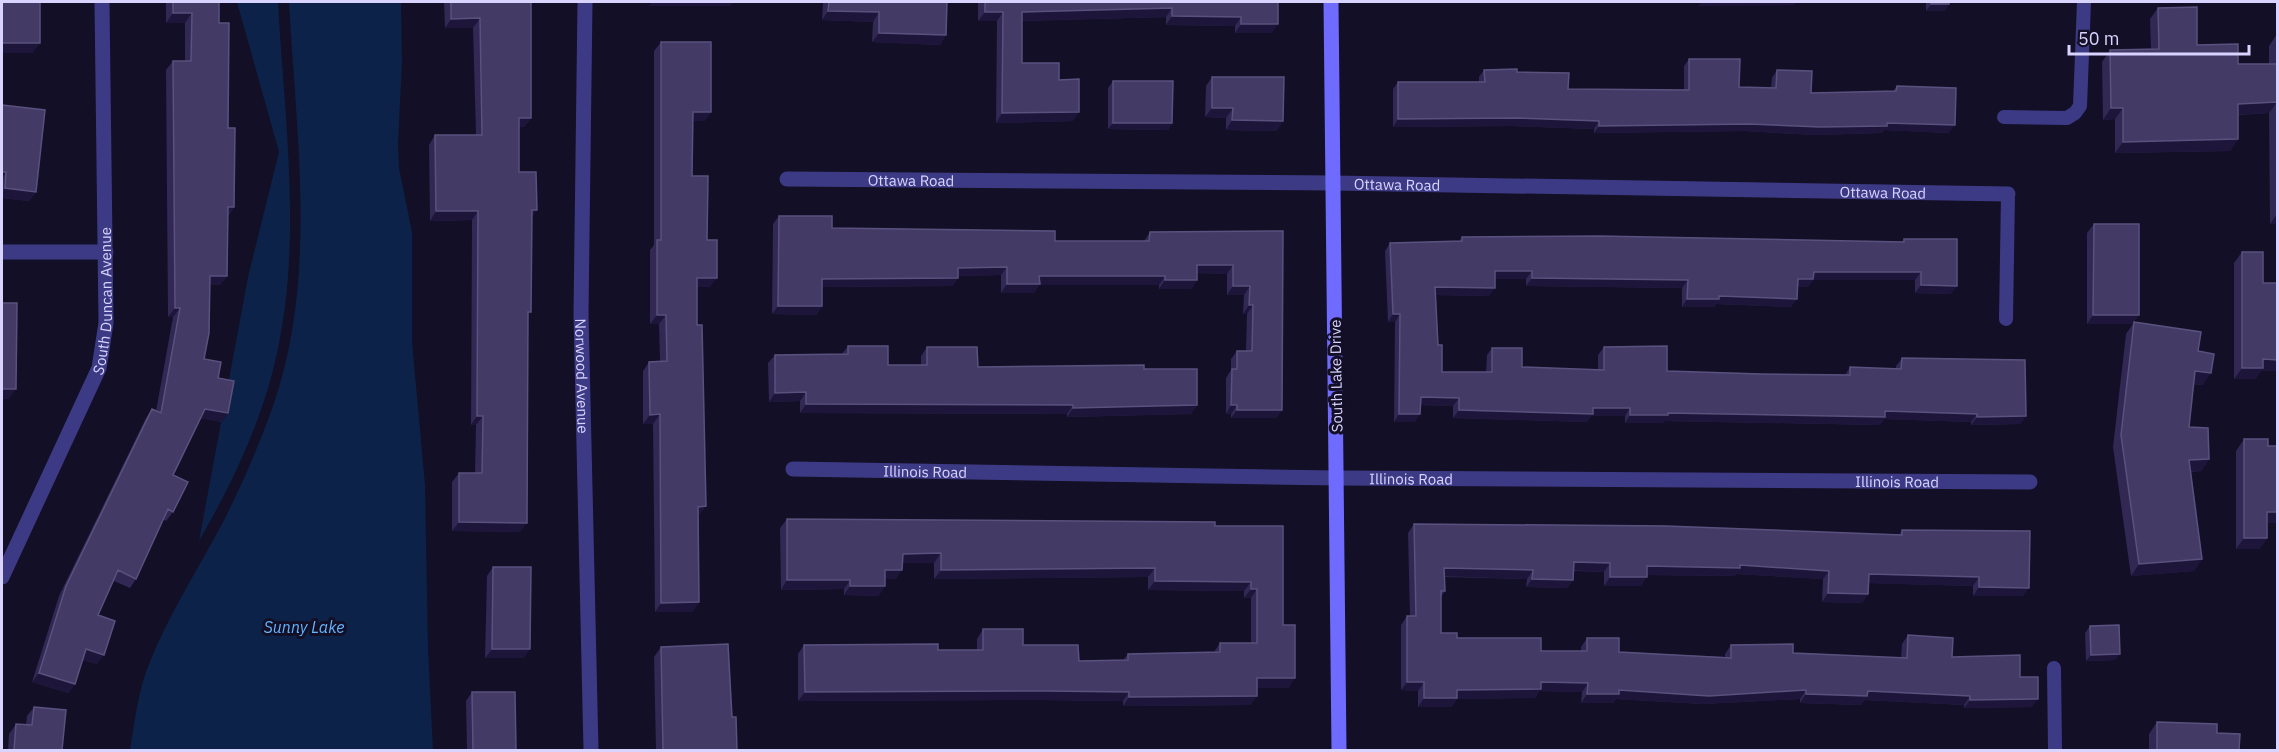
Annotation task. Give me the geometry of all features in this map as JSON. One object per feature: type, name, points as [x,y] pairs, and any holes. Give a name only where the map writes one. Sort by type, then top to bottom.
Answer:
[{"type":"street","name":"South Duncan Avenue","points":[[3,570],[99,368],[106,323],[102,2]]},
{"type":"street","name":"Norwood Avenue","points":[[585,2],[581,314],[591,750]]},
{"type":"street","name":"South Lake Drive","points":[[1331,2],[1339,750]]},
{"type":"street","name":"Ottawa Road","points":[[786,179],[1334,183],[2008,194]]},
{"type":"street","points":[[2,252],[106,252]]},
{"type":"street","name":"Illinois Road","points":[[793,469],[1337,478],[2030,482]]},
{"type":"lane","points":[[2004,117],[2067,118],[2080,106],[2084,2]]},
{"type":"lane","points":[[2006,319],[2008,194]]},
{"type":"lane","points":[[2054,668],[2055,750]]},
{"type":"water","points":[[237,2],[278,2],[289,175],[289,262],[278,348],[265,398],[236,472],[199,541],[248,277],[279,152]]},
{"type":"water","name":"Sunny Lake","points":[[289,2],[401,2],[399,168],[412,232],[412,342],[425,485],[428,649],[433,750],[130,750],[145,675],[171,616],[223,522],[256,450],[273,406],[287,357],[300,257],[299,154]]},
{"type":"building","points":[[2,2],[40,2],[40,43],[2,43]]},
{"type":"building","points":[[173,2],[219,2],[219,23],[229,23],[228,128],[235,128],[234,207],[228,207],[227,276],[210,276],[209,333],[204,359],[221,362],[218,378],[234,381],[228,413],[205,409],[173,475],[188,482],[173,512],[168,509],[136,579],[118,570],[98,615],[115,621],[104,655],[86,649],[75,684],[39,673],[66,586],[152,409],[161,413],[180,308],[175,308],[173,61],[191,61],[192,13],[173,13]]},
{"type":"building","points":[[451,2],[531,2],[531,118],[519,118],[519,172],[536,172],[537,210],[532,210],[531,312],[528,312],[527,523],[459,522],[459,473],[482,473],[483,416],[477,416],[478,211],[436,211],[435,135],[482,135],[480,18],[451,19]]},
{"type":"building","points":[[829,2],[947,2],[946,35],[879,33],[879,12],[828,11]]},
{"type":"building","points":[[985,2],[1278,2],[1278,24],[1241,24],[1241,17],[1172,16],[1172,8],[1022,12],[1022,63],[1059,63],[1059,80],[1079,79],[1079,112],[1002,113],[1003,12],[985,12]]},
{"type":"building","points":[[1931,2],[1949,2],[1949,4],[1931,4]]},
{"type":"building","points":[[2197,7],[2197,45],[2238,44],[2238,64],[2277,64],[2277,102],[2238,104],[2238,139],[2123,142],[2123,108],[2111,108],[2110,50],[2159,49],[2158,8]]},
{"type":"building","points":[[661,42],[711,42],[711,112],[693,112],[692,176],[708,176],[707,240],[717,240],[717,278],[697,278],[697,325],[702,325],[706,506],[698,507],[699,602],[661,603],[660,414],[650,415],[649,362],[667,361],[666,315],[657,315],[657,240],[661,240]]},
{"type":"building","points":[[1689,59],[1740,59],[1739,87],[1776,88],[1777,70],[1812,71],[1811,93],[1896,91],[1897,86],[1956,88],[1955,125],[1887,123],[1887,126],[1820,127],[1749,124],[1599,126],[1599,121],[1517,118],[1398,119],[1398,82],[1485,82],[1484,70],[1517,69],[1517,72],[1569,73],[1568,89],[1689,90]]},
{"type":"building","points":[[1212,77],[1284,77],[1283,121],[1232,120],[1233,108],[1212,108]]},
{"type":"building","points":[[1113,81],[1173,81],[1172,123],[1113,123]]},
{"type":"building","points":[[2,105],[45,110],[36,192],[5,188],[6,172],[2,172]]},
{"type":"building","points":[[779,216],[832,216],[832,228],[1055,231],[1055,241],[1149,241],[1150,232],[1283,231],[1282,410],[1237,410],[1237,405],[1231,405],[1232,369],[1237,369],[1237,351],[1252,351],[1253,305],[1249,305],[1250,286],[1233,286],[1233,265],[1197,265],[1197,280],[1165,280],[1165,276],[1039,276],[1040,284],[1007,284],[1007,267],[958,268],[958,278],[822,279],[822,306],[778,306]]},
{"type":"building","points":[[2094,224],[2139,224],[2139,315],[2093,315]]},
{"type":"building","points":[[1599,236],[1904,242],[1904,239],[1957,239],[1957,286],[1921,285],[1921,272],[1814,272],[1813,279],[1798,279],[1797,299],[1719,296],[1719,299],[1687,299],[1688,280],[1532,278],[1532,271],[1495,271],[1495,288],[1435,287],[1438,345],[1442,345],[1442,372],[1492,372],[1492,348],[1522,348],[1522,367],[1604,370],[1604,347],[1667,346],[1667,371],[1761,374],[1850,375],[1850,367],[1901,369],[1902,358],[2025,360],[2026,416],[1977,417],[1977,414],[1885,411],[1885,417],[1668,413],[1668,415],[1630,415],[1630,408],[1593,408],[1593,414],[1459,410],[1459,398],[1421,397],[1420,414],[1399,414],[1400,314],[1393,314],[1390,243],[1462,241],[1462,237]]},
{"type":"building","points":[[2242,252],[2263,252],[2263,283],[2277,283],[2277,360],[2263,359],[2263,368],[2242,368]]},
{"type":"building","points":[[2,303],[17,303],[16,389],[2,389]]},
{"type":"building","points":[[2134,322],[2201,332],[2198,351],[2214,354],[2211,373],[2195,371],[2189,427],[2208,428],[2209,459],[2189,460],[2202,559],[2139,564],[2121,435]]},
{"type":"building","points":[[848,346],[888,346],[888,365],[927,365],[927,347],[977,347],[978,367],[1144,365],[1144,369],[1197,369],[1197,405],[1073,408],[1073,405],[806,404],[806,392],[775,393],[775,355],[848,354]]},
{"type":"building","points":[[2244,439],[2268,439],[2268,446],[2277,446],[2277,512],[2267,512],[2267,538],[2244,538]]},
{"type":"building","points":[[787,519],[1215,522],[1215,526],[1283,526],[1283,625],[1295,625],[1295,678],[1257,678],[1257,696],[1129,697],[1129,692],[1046,691],[805,692],[804,645],[938,644],[938,650],[983,650],[983,629],[1023,629],[1023,645],[1078,645],[1079,661],[1128,660],[1128,654],[1220,652],[1220,643],[1257,643],[1257,589],[1251,589],[1251,582],[1155,581],[1155,568],[941,570],[941,553],[903,554],[902,570],[885,570],[885,586],[850,586],[850,580],[787,580]]},
{"type":"building","points":[[1414,524],[1666,526],[1902,535],[1902,530],[2030,531],[2029,588],[1979,587],[1979,577],[1869,574],[1868,594],[1828,593],[1829,571],[1740,565],[1740,568],[1647,566],[1647,577],[1610,577],[1610,563],[1574,562],[1573,580],[1532,579],[1533,570],[1444,568],[1445,591],[1441,591],[1441,633],[1457,633],[1457,638],[1541,638],[1541,651],[1587,651],[1587,638],[1619,638],[1619,652],[1731,658],[1731,645],[1793,644],[1793,653],[1907,658],[1908,635],[1953,638],[1952,657],[2020,655],[2020,677],[2038,677],[2038,699],[1970,700],[1970,696],[1868,691],[1867,696],[1806,694],[1806,690],[1709,696],[1619,690],[1619,694],[1587,694],[1588,683],[1541,682],[1541,689],[1457,690],[1457,698],[1424,698],[1424,682],[1407,682],[1407,616],[1416,616]]},
{"type":"building","points":[[493,567],[531,567],[530,649],[492,649]]},
{"type":"building","points":[[2119,625],[2120,654],[2091,655],[2090,626]]},
{"type":"building","points":[[728,644],[732,717],[736,717],[737,750],[663,750],[661,647]]},
{"type":"building","points":[[472,692],[515,692],[516,750],[473,750]]},
{"type":"building","points":[[34,707],[66,710],[62,750],[14,750],[16,724],[32,725]]},
{"type":"building","points":[[2157,722],[2217,724],[2217,733],[2240,734],[2239,750],[2157,750]]}]
